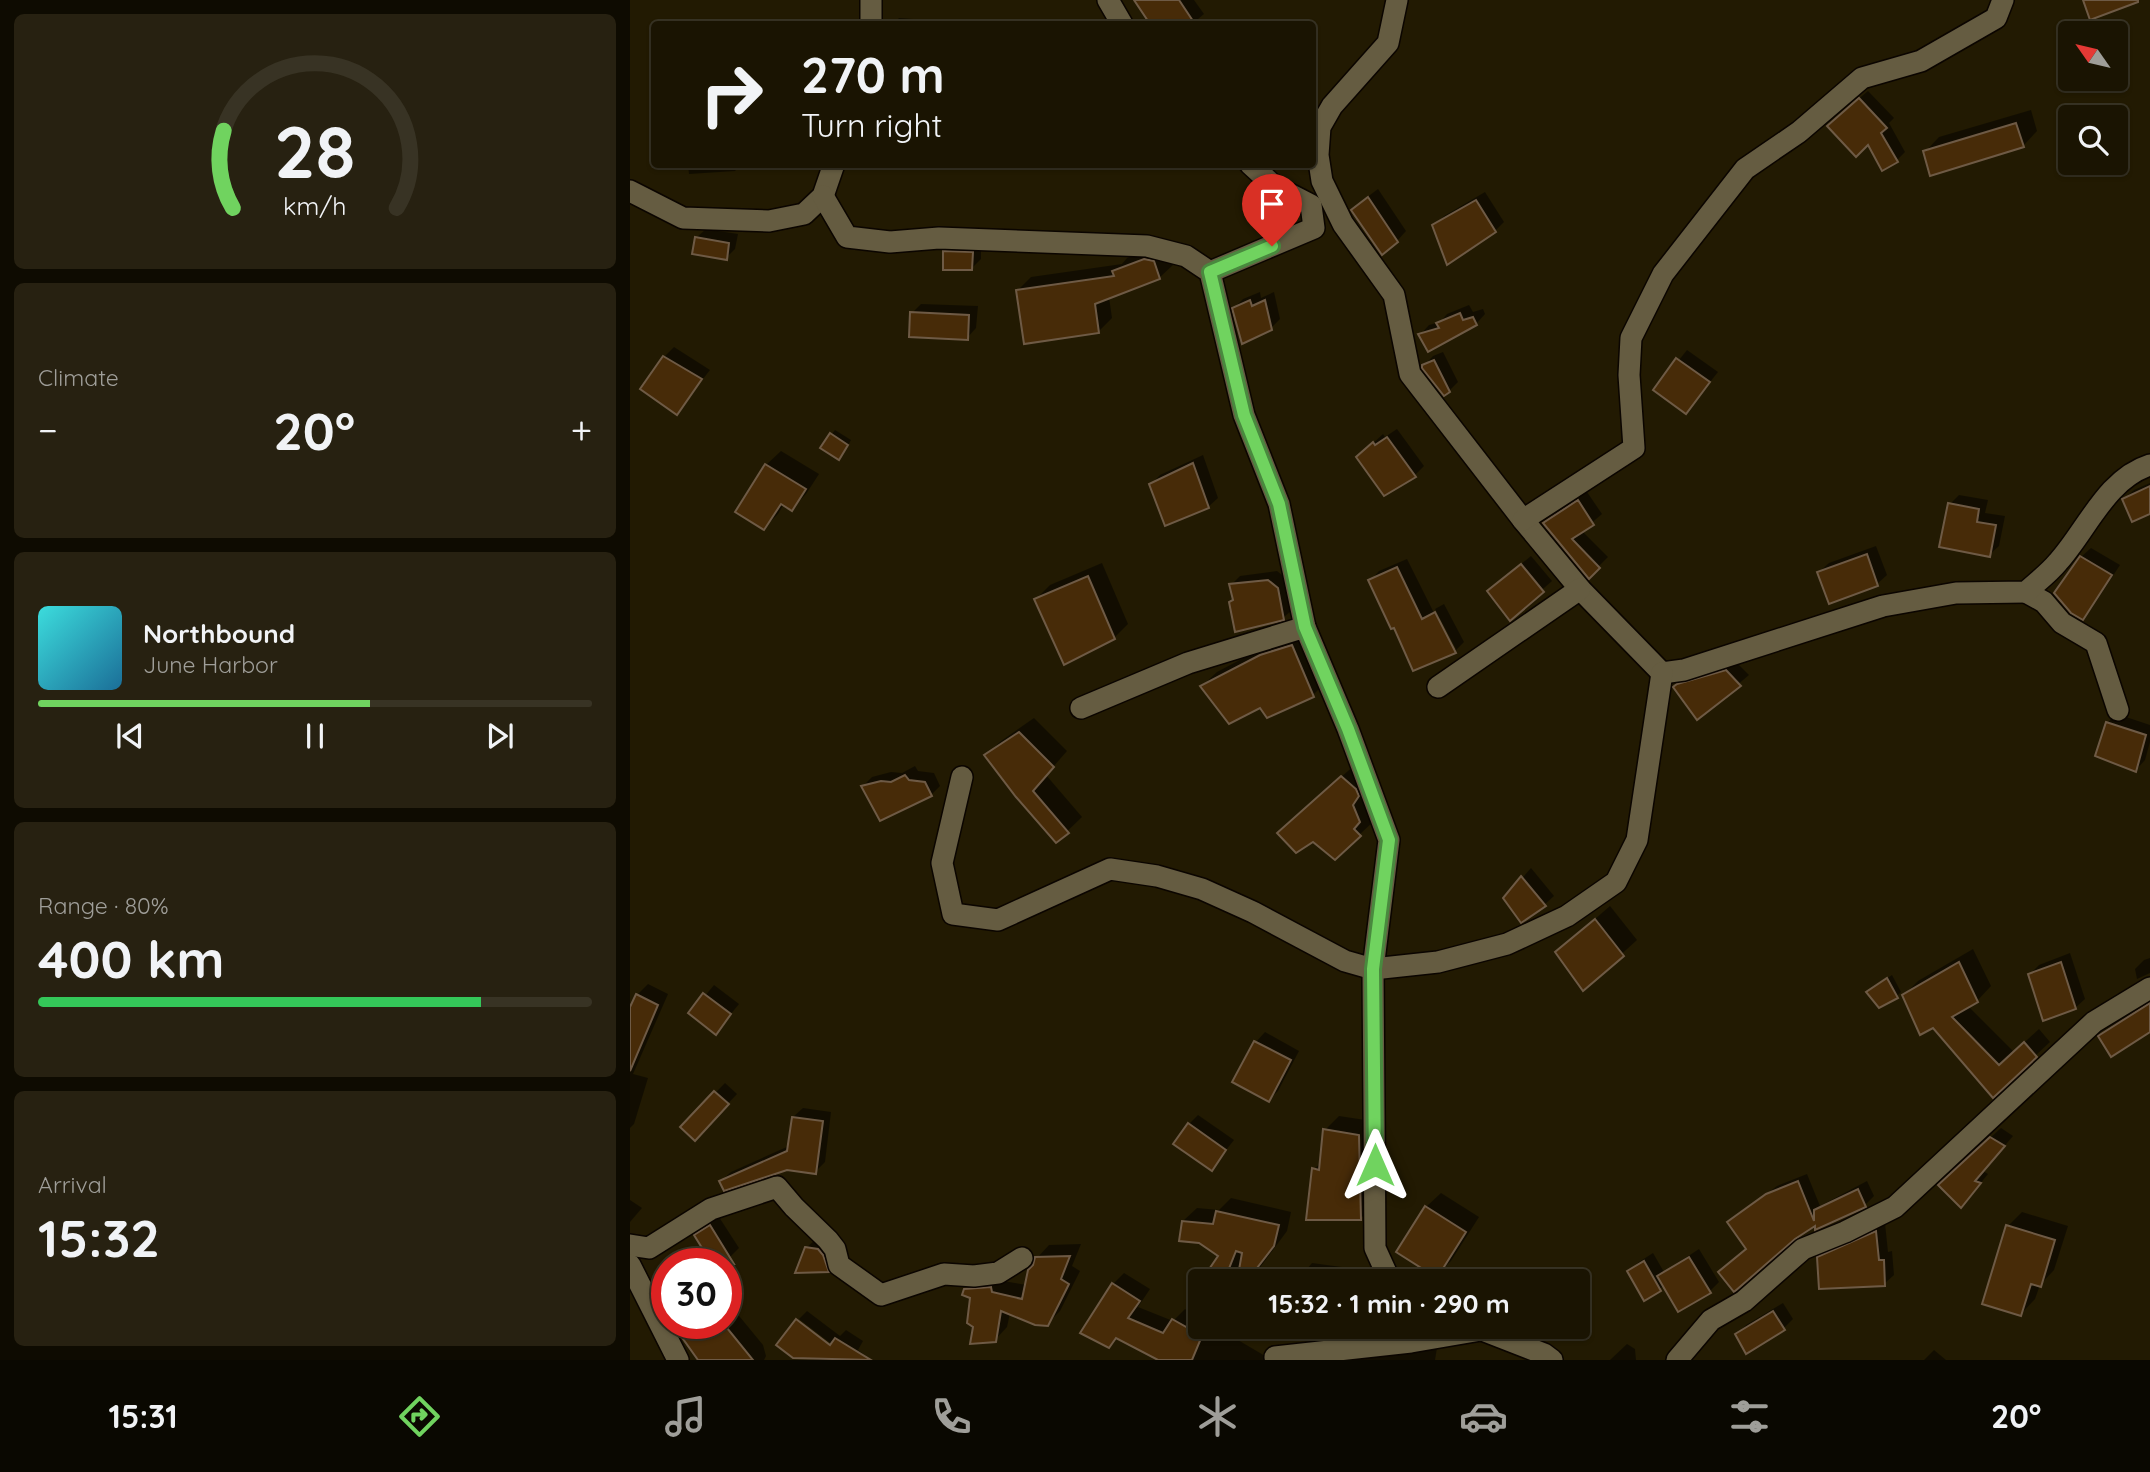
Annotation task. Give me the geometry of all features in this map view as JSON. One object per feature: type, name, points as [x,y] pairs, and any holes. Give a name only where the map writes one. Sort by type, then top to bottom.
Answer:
[{"type":"street","points":[[871,0],[871,21]]},
{"type":"street","points":[[1108,0],[1120,21]]},
{"type":"street","points":[[1396,0],[1388,43],[1332,106],[1320,127],[1318,155],[1322,181],[1343,224],[1394,295],[1410,374],[1580,589],[1662,674]]},
{"type":"street","points":[[1523,520],[1634,449],[1629,375],[1630,338],[1663,274],[1745,169],[1799,132],[1862,78],[1921,61],[1996,18],[2003,0]]},
{"type":"street","points":[[630,191],[683,218],[769,221],[804,214],[823,196],[833,168]]},
{"type":"street","points":[[1210,272],[1314,228],[1311,205],[1274,186],[1254,168]]},
{"type":"street","points":[[823,196],[847,237],[890,242],[939,238],[1147,246],[1186,256],[1210,272],[1244,415],[1279,504],[1305,627],[1348,729],[1389,840],[1373,969],[1376,1248],[1385,1269]]},
{"type":"street","points":[[2026,592],[2059,562],[2101,504],[2134,470],[2150,465]]},
{"type":"street","points":[[1438,687],[1580,589]]},
{"type":"street","points":[[1662,674],[1684,670],[1883,606],[1956,593],[2026,592],[2044,602],[2062,623],[2096,643],[2118,710]]},
{"type":"street","points":[[1081,708],[1188,663],[1305,627]]},
{"type":"street","points":[[962,777],[942,863],[953,914],[998,920],[1111,869],[1157,876],[1202,889],[1253,912],[1345,961],[1373,969],[1438,961],[1507,944],[1567,916],[1615,882],[1637,840],[1662,674]]},
{"type":"street","points":[[1676,1360],[1710,1320],[1744,1301],[1803,1249],[1895,1207],[2094,1021],[2150,988]]},
{"type":"street","points":[[630,1245],[649,1248],[711,1209],[777,1187],[828,1240],[835,1249],[839,1265],[881,1296],[944,1274],[974,1276],[998,1273],[1022,1258]]},
{"type":"street","points":[[630,1265],[678,1360]]},
{"type":"street","points":[[1275,1357],[1425,1339]]},
{"type":"street","points":[[1505,1339],[1544,1354],[1552,1360]]},
{"type":"building","points":[[1134,0],[1179,0],[1193,21],[1148,21]]},
{"type":"building","points":[[2083,0],[2138,0],[2138,2],[2090,20]]},
{"type":"building","points":[[1859,98],[1887,128],[1881,133],[1898,162],[1882,171],[1868,145],[1856,157],[1827,126]]},
{"type":"building","points":[[2016,123],[2024,147],[1930,176],[1923,151]]},
{"type":"building","points":[[1368,197],[1398,242],[1382,255],[1351,210]]},
{"type":"building","points":[[1476,200],[1496,232],[1447,265],[1432,225]]},
{"type":"building","points":[[695,237],[729,243],[727,260],[692,254]]},
{"type":"building","points":[[943,251],[973,252],[972,270],[943,270]]},
{"type":"building","points":[[1144,259],[1154,261],[1160,279],[1095,304],[1099,333],[1024,344],[1016,290],[1114,276],[1112,271]]},
{"type":"building","points":[[1250,300],[1252,306],[1265,300],[1272,330],[1242,344],[1232,308]]},
{"type":"building","points":[[910,312],[969,315],[968,340],[909,337]]},
{"type":"building","points":[[1460,313],[1463,320],[1473,317],[1477,325],[1428,352],[1418,334],[1439,328],[1436,323]]},
{"type":"building","points":[[663,356],[702,379],[677,415],[640,389]]},
{"type":"building","points":[[1676,358],[1710,382],[1686,414],[1653,390]]},
{"type":"building","points":[[1434,360],[1450,392],[1444,396],[1422,368],[1422,365]]},
{"type":"building","points":[[830,433],[848,445],[839,460],[820,448]]},
{"type":"building","points":[[1387,437],[1416,477],[1384,496],[1356,457],[1373,442],[1375,445]]},
{"type":"building","points":[[1193,463],[1209,508],[1165,526],[1149,484]]},
{"type":"building","points":[[765,464],[806,489],[792,511],[781,504],[764,530],[735,512]]},
{"type":"building","points":[[2150,486],[2150,514],[2132,522],[2122,499]]},
{"type":"building","points":[[1578,500],[1594,525],[1572,539],[1600,568],[1589,579],[1543,523]]},
{"type":"building","points":[[1948,503],[1979,509],[1977,522],[1996,525],[1990,557],[1939,547]]},
{"type":"building","points":[[1867,554],[1878,586],[1829,604],[1817,572]]},
{"type":"building","points":[[2080,556],[2112,575],[2083,620],[2071,613],[2054,593]]},
{"type":"building","points":[[1521,564],[1544,592],[1510,621],[1487,591]]},
{"type":"building","points":[[1397,567],[1422,619],[1435,612],[1456,653],[1413,671],[1368,580]]},
{"type":"building","points":[[1088,576],[1115,639],[1064,665],[1034,599]]},
{"type":"building","points":[[1268,580],[1278,588],[1284,620],[1235,632],[1229,602],[1233,600],[1229,584]]},
{"type":"building","points":[[1292,645],[1314,697],[1267,718],[1260,708],[1229,724],[1200,686],[1260,655]]},
{"type":"building","points":[[1726,670],[1741,686],[1697,720],[1673,687]]},
{"type":"building","points":[[2106,722],[2146,735],[2136,772],[2095,756]]},
{"type":"building","points":[[1019,732],[1054,767],[1033,791],[1069,833],[1056,843],[984,755]]},
{"type":"building","points":[[905,775],[909,780],[925,782],[932,796],[880,821],[861,786],[881,781],[891,782]]},
{"type":"building","points":[[1341,776],[1356,789],[1359,796],[1353,805],[1360,822],[1354,829],[1361,836],[1335,860],[1313,842],[1296,853],[1277,833]]},
{"type":"building","points":[[1521,876],[1546,906],[1521,923],[1503,898]]},
{"type":"building","points":[[1595,919],[1624,956],[1583,991],[1555,952]]},
{"type":"building","points":[[1959,962],[1978,1002],[1952,1017],[1999,1065],[2024,1042],[2037,1057],[1993,1098],[1933,1028],[1920,1035],[1902,995]]},
{"type":"building","points":[[2061,962],[2076,1009],[2043,1021],[2028,974]]},
{"type":"building","points":[[1887,978],[1898,998],[1879,1008],[1866,992]]},
{"type":"building","points":[[703,993],[731,1014],[716,1035],[688,1013]]},
{"type":"building","points":[[636,994],[658,1005],[630,1071],[630,1007]]},
{"type":"building","points":[[2150,1003],[2150,1032],[2111,1057],[2098,1036]]},
{"type":"building","points":[[1254,1041],[1291,1060],[1269,1102],[1232,1082]]},
{"type":"building","points":[[714,1091],[729,1104],[695,1141],[680,1127]]},
{"type":"building","points":[[792,1117],[823,1121],[816,1174],[787,1170],[724,1191],[719,1181],[787,1151]]},
{"type":"building","points":[[1188,1123],[1226,1150],[1212,1171],[1173,1144]]},
{"type":"building","points":[[1323,1129],[1359,1135],[1361,1220],[1306,1220],[1312,1168],[1319,1170]]},
{"type":"building","points":[[1990,1137],[2005,1146],[1975,1181],[1981,1183],[1961,1208],[1938,1185]]},
{"type":"building","points":[[1798,1181],[1814,1221],[1814,1210],[1858,1189],[1866,1207],[1815,1230],[1815,1226],[1795,1239],[1734,1292],[1718,1272],[1746,1249],[1727,1222],[1766,1194]]},
{"type":"building","points":[[1425,1206],[1466,1232],[1443,1269],[1423,1269],[1396,1252]]},
{"type":"building","points":[[1216,1211],[1279,1225],[1274,1246],[1256,1269],[1239,1269],[1242,1253],[1236,1251],[1229,1269],[1209,1269],[1218,1256],[1199,1243],[1179,1241],[1182,1221],[1213,1224]]},
{"type":"building","points":[[710,1225],[724,1248],[702,1248],[694,1235]]},
{"type":"building","points":[[2006,1225],[2055,1240],[2041,1287],[2031,1284],[2021,1316],[1982,1304]]},
{"type":"building","points":[[1876,1231],[1879,1260],[1884,1260],[1885,1286],[1819,1289],[1817,1257]]},
{"type":"building","points":[[805,1247],[818,1249],[829,1272],[795,1273]]},
{"type":"building","points":[[1070,1256],[1061,1279],[1069,1284],[1048,1326],[1035,1325],[1001,1311],[996,1342],[970,1344],[973,1327],[967,1323],[970,1298],[962,1295],[964,1289],[991,1287],[992,1292],[1022,1299],[1028,1270],[1035,1257]]},
{"type":"building","points":[[1689,1257],[1711,1293],[1678,1312],[1657,1276]]},
{"type":"building","points":[[1644,1261],[1661,1291],[1644,1301],[1627,1271]]},
{"type":"building","points":[[1112,1283],[1140,1301],[1128,1318],[1163,1333],[1172,1319],[1188,1328],[1188,1339],[1201,1339],[1192,1360],[1158,1360],[1116,1338],[1109,1348],[1080,1333]]},
{"type":"building","points":[[1773,1311],[1785,1330],[1746,1354],[1735,1334]]},
{"type":"building","points":[[796,1319],[830,1345],[835,1338],[871,1360],[793,1358],[776,1345]]},
{"type":"building","points":[[683,1339],[736,1339],[753,1360],[698,1360]]},
{"type":"route","points":[[1272,246],[1210,272],[1244,415],[1279,504],[1305,627],[1348,729],[1389,840],[1373,969],[1375,1165]]}]
